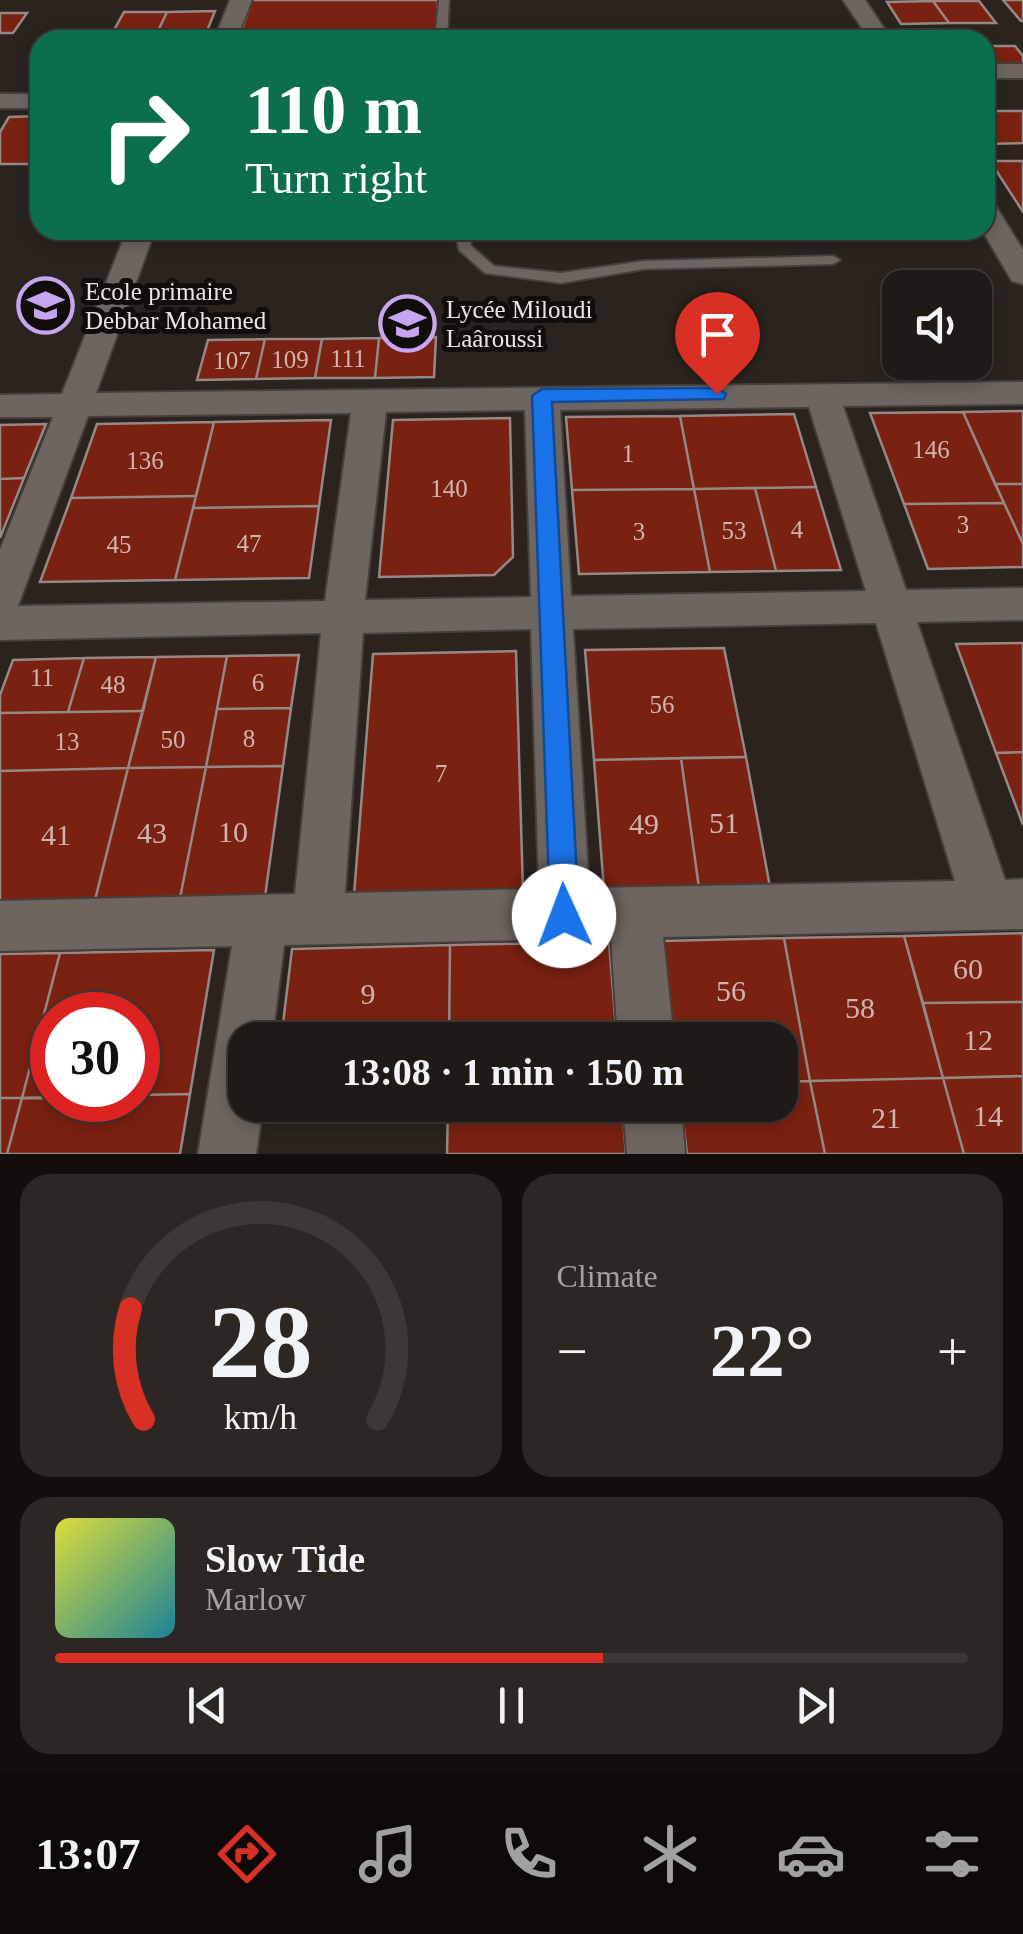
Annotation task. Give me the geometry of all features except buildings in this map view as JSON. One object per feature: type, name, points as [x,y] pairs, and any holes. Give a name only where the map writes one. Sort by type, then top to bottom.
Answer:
[{"type":"street","points":[[228,30],[241,0]]},
{"type":"street","points":[[854,0],[874,30]]},
{"type":"street","points":[[995,71],[1023,71]]},
{"type":"street","points":[[0,102],[30,101]]},
{"type":"street","points":[[995,224],[1015,248],[1023,275]]},
{"type":"street","points":[[0,601],[136,240]]},
{"type":"street","points":[[0,406],[542,396],[1023,393]]},
{"type":"street","points":[[0,926],[1006,904],[892,606],[822,394]]},
{"type":"street","points":[[542,396],[564,916]]},
{"type":"street","points":[[318,920],[342,616],[370,400]]},
{"type":"street","points":[[0,623],[1023,604]]},
{"type":"street","points":[[635,914],[644,1022]]},
{"type":"street","points":[[227,1154],[262,921]]},
{"type":"street","points":[[653,1122],[656,1154]]},
{"type":"lane","points":[[441,30],[444,0]]},
{"type":"lane","points":[[463,240],[464,247],[490,270],[561,278],[644,266],[834,260]]},
{"type":"place","name":"Ecole primaire Debbar Mohamed","points":[[46,305]]},
{"type":"place","name":"Lycée Miloudi Laâroussi","points":[[407,323]]},
{"type":"route","points":[[564,916],[542,396],[717,394]]}]
